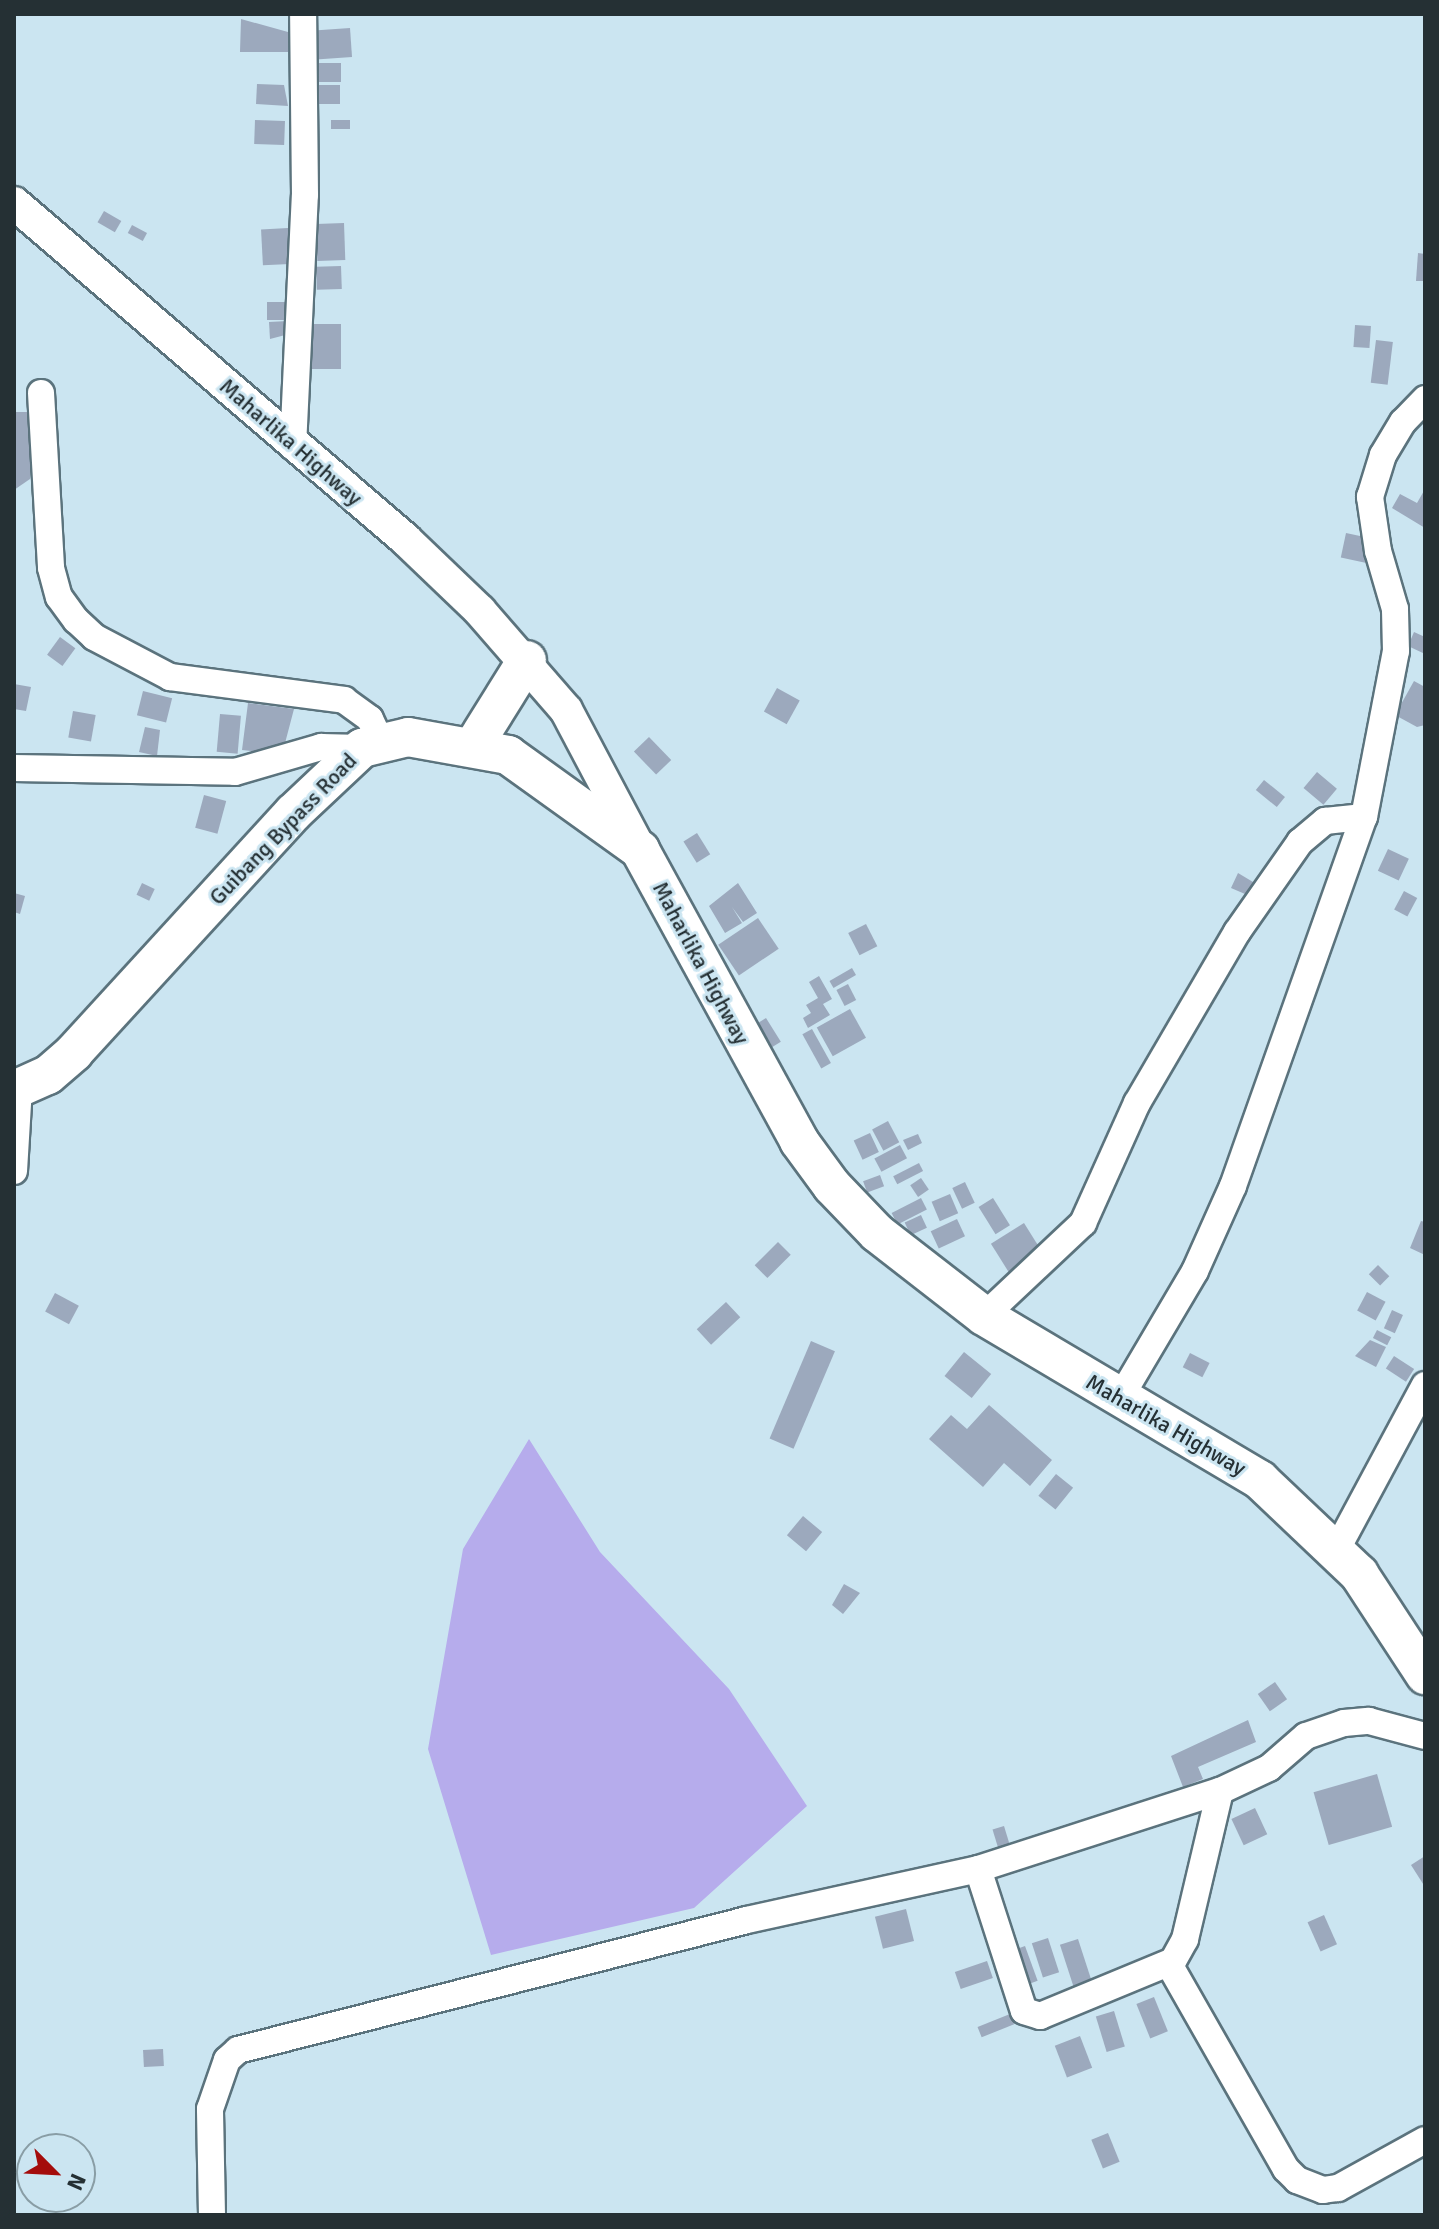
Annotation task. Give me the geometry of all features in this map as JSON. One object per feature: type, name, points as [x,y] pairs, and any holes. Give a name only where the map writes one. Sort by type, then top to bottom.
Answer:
[{"type":"highway","points":[[474,745],[527,660]]},
{"type":"highway","name":"Guibang Bypass Road","points":[[17,1089],[48,1075],[74,1052],[293,813],[372,745],[408,737],[474,745],[532,768],[640,850]]},
{"type":"highway","name":"Maharlika Highway","points":[[640,850],[768,1088],[832,1186],[889,1243],[984,1316],[1260,1480],[1337,1549],[1425,1675]]},
{"type":"main road","name":"Maharlika Highway","points":[[14,203],[293,447],[405,539],[527,660],[566,710],[640,850]]},
{"type":"street","points":[[293,447],[305,195],[303,14]]},
{"type":"street","points":[[14,768],[235,772],[321,747],[372,745],[362,710],[344,700],[170,677],[94,637],[76,620],[59,597],[51,568],[41,393]]},
{"type":"street","points":[[1120,1398],[1195,1271],[1233,1186],[1364,817],[1396,651],[1395,609],[1378,551],[1370,497],[1383,455],[1403,422],[1425,399]]},
{"type":"street","points":[[984,1316],[1083,1223],[1144,1089],[1237,932],[1300,842],[1325,821],[1364,817]]},
{"type":"street","points":[[14,1171],[17,1089]]},
{"type":"street","points":[[1337,1549],[1425,1385]]},
{"type":"street","points":[[212,2215],[210,2109],[227,2060],[238,2050],[747,1920],[978,1869],[1220,1791],[1269,1768],[1306,1736],[1344,1723],[1369,1721],[1425,1736]]},
{"type":"street","points":[[978,1869],[1029,2015],[1052,2012],[1169,1964],[1185,1939],[1220,1791]]},
{"type":"street","points":[[1169,1964],[1286,2169],[1297,2180],[1323,2190],[1338,2188],[1425,2140]]},
{"type":"shaded area","points":[[529,1439],[600,1552],[729,1689],[807,1806],[694,1908],[491,1955],[428,1749],[463,1549]]},
{"type":"building","points":[[241,19],[288,32],[288,52],[240,52]]},
{"type":"building","points":[[350,28],[352,57],[316,59],[314,31]]},
{"type":"building","points":[[311,63],[341,63],[341,82],[311,82]]},
{"type":"building","points":[[257,84],[284,85],[288,106],[256,104]]},
{"type":"building","points":[[312,85],[340,85],[340,104],[319,104],[319,97],[312,97]]},
{"type":"building","points":[[255,120],[285,121],[284,145],[254,144]]},
{"type":"building","points":[[331,120],[350,120],[350,129],[331,129]]},
{"type":"building","points":[[104,211],[121,221],[115,232],[98,222]]},
{"type":"building","points":[[344,223],[345,260],[317,261],[316,224]]},
{"type":"building","points":[[132,225],[147,233],[143,241],[128,233]]},
{"type":"building","points":[[288,228],[290,264],[263,265],[261,229]]},
{"type":"building","points":[[1418,253],[1425,254],[1425,281],[1416,281]]},
{"type":"building","points":[[341,266],[342,289],[317,290],[316,267]]},
{"type":"building","points":[[267,302],[287,302],[287,320],[267,320]]},
{"type":"building","points":[[288,321],[289,334],[270,339],[269,322]]},
{"type":"building","points":[[312,324],[341,324],[341,369],[312,369]]},
{"type":"building","points":[[1355,325],[1371,326],[1369,348],[1353,347]]},
{"type":"building","points":[[1376,340],[1393,342],[1388,385],[1371,383]]},
{"type":"building","points":[[14,412],[31,412],[30,479],[14,490]]},
{"type":"building","points":[[1425,489],[1425,528],[1392,508],[1400,494],[1417,503]]},
{"type":"building","points":[[1346,533],[1370,538],[1365,563],[1341,557]]},
{"type":"building","points":[[1414,632],[1425,637],[1425,654],[1408,646]]},
{"type":"building","points":[[60,637],[75,648],[62,666],[47,655]]},
{"type":"building","points":[[1414,681],[1425,687],[1425,725],[1417,727],[1395,715]]},
{"type":"building","points":[[14,684],[31,687],[26,711],[14,709]]},
{"type":"building","points":[[777,688],[800,701],[787,724],[764,712]]},
{"type":"building","points":[[143,691],[172,698],[166,723],[137,715]]},
{"type":"building","points":[[248,703],[294,709],[284,747],[273,746],[272,753],[242,750]]},
{"type":"building","points":[[73,711],[96,715],[91,742],[68,738]]},
{"type":"building","points":[[220,714],[241,716],[238,754],[217,752]]},
{"type":"building","points":[[145,727],[160,730],[157,756],[139,752]]},
{"type":"building","points":[[649,737],[671,760],[656,775],[634,752]]},
{"type":"building","points":[[1317,772],[1337,789],[1323,805],[1304,788]]},
{"type":"building","points":[[1264,780],[1285,797],[1277,807],[1256,790]]},
{"type":"building","points":[[204,795],[226,801],[217,834],[195,828]]},
{"type":"building","points":[[697,833],[710,854],[697,863],[683,841]]},
{"type":"building","points":[[1388,849],[1409,859],[1399,880],[1378,871]]},
{"type":"building","points":[[1238,873],[1258,885],[1252,897],[1231,888]]},
{"type":"building","points":[[142,883],[155,889],[149,901],[137,895]]},
{"type":"building","points":[[738,883],[757,913],[743,922],[732,907],[742,923],[725,933],[709,906]]},
{"type":"building","points":[[1404,891],[1417,898],[1407,917],[1394,910]]},
{"type":"building","points":[[14,893],[25,896],[20,914],[14,912]]},
{"type":"building","points":[[758,918],[779,949],[739,976],[718,945]]},
{"type":"building","points":[[866,924],[877,946],[860,955],[848,933]]},
{"type":"building","points":[[852,968],[856,975],[833,988],[829,981]]},
{"type":"building","points":[[819,976],[832,999],[823,1004],[830,1015],[808,1028],[803,1018],[811,1013],[806,1005],[818,998],[809,982]]},
{"type":"building","points":[[848,984],[856,1000],[845,1006],[836,990]]},
{"type":"building","points":[[850,1009],[866,1038],[833,1056],[817,1027]]},
{"type":"building","points":[[766,1018],[781,1042],[772,1047],[758,1023]]},
{"type":"building","points":[[812,1029],[831,1063],[821,1068],[802,1034]]},
{"type":"building","points":[[888,1121],[899,1142],[883,1151],[872,1129]]},
{"type":"building","points":[[870,1133],[879,1152],[863,1160],[854,1141]]},
{"type":"building","points":[[918,1134],[922,1143],[908,1150],[903,1140]]},
{"type":"building","points":[[900,1145],[907,1158],[881,1172],[874,1159]]},
{"type":"building","points":[[919,1163],[923,1171],[897,1184],[893,1176]]},
{"type":"building","points":[[880,1175],[884,1186],[867,1192],[863,1181]]},
{"type":"building","points":[[921,1178],[929,1190],[918,1197],[910,1185]]},
{"type":"building","points":[[965,1182],[975,1203],[962,1209],[952,1188]]},
{"type":"building","points":[[950,1194],[958,1213],[940,1221],[932,1202]]},
{"type":"building","points":[[921,1198],[927,1210],[897,1225],[892,1213]]},
{"type":"building","points":[[993,1198],[1010,1225],[996,1234],[979,1207]]},
{"type":"building","points":[[921,1215],[927,1228],[911,1235],[905,1223]]},
{"type":"building","points":[[957,1219],[965,1236],[939,1248],[931,1231]]},
{"type":"building","points":[[1421,1221],[1425,1222],[1425,1255],[1410,1248]]},
{"type":"building","points":[[1024,1223],[1042,1252],[1009,1273],[991,1244]]},
{"type":"building","points":[[778,1242],[791,1255],[767,1278],[755,1265]]},
{"type":"building","points":[[1378,1265],[1389,1276],[1380,1286],[1369,1274]]},
{"type":"building","points":[[1367,1292],[1386,1302],[1376,1320],[1357,1311]]},
{"type":"building","points":[[55,1293],[79,1306],[69,1324],[45,1312]]},
{"type":"building","points":[[726,1302],[740,1317],[711,1345],[697,1329]]},
{"type":"building","points":[[1392,1310],[1403,1315],[1395,1333],[1384,1328]]},
{"type":"building","points":[[1377,1330],[1391,1337],[1387,1345],[1373,1338]]},
{"type":"building","points":[[1370,1340],[1386,1347],[1376,1367],[1355,1356]]},
{"type":"building","points":[[811,1341],[835,1351],[794,1449],[770,1439]]},
{"type":"building","points":[[964,1352],[991,1374],[972,1398],[944,1376]]},
{"type":"building","points":[[1190,1353],[1210,1363],[1202,1377],[1183,1367]]},
{"type":"building","points":[[1394,1356],[1414,1369],[1406,1382],[1386,1369]]},
{"type":"building","points":[[989,1405],[1052,1460],[1030,1486],[1004,1463],[983,1487],[929,1439],[951,1415],[967,1429]]},
{"type":"building","points":[[1056,1474],[1073,1488],[1055,1510],[1038,1496]]},
{"type":"building","points":[[803,1516],[822,1532],[806,1551],[787,1535]]},
{"type":"building","points":[[844,1584],[860,1593],[843,1614],[832,1605]]},
{"type":"building","points":[[1275,1682],[1287,1699],[1270,1711],[1258,1694]]},
{"type":"building","points":[[1248,1720],[1256,1742],[1198,1767],[1203,1779],[1183,1787],[1171,1756]]},
{"type":"building","points":[[1377,1774],[1392,1827],[1329,1845],[1314,1792]]},
{"type":"building","points":[[1255,1808],[1267,1834],[1244,1845],[1231,1819]]},
{"type":"building","points":[[1004,1826],[1011,1849],[1000,1852],[993,1830]]},
{"type":"building","points":[[1425,1856],[1425,1887],[1411,1865]]},
{"type":"building","points":[[906,1909],[914,1941],[883,1949],[875,1917]]},
{"type":"building","points":[[1324,1915],[1337,1944],[1321,1952],[1308,1922]]},
{"type":"building","points":[[1048,1938],[1059,1972],[1043,1977],[1032,1943]]},
{"type":"building","points":[[1078,1939],[1094,1988],[1076,1994],[1060,1945]]},
{"type":"building","points":[[1025,1946],[1038,1981],[1023,1986],[1010,1951]]},
{"type":"building","points":[[987,1961],[993,1978],[961,1989],[955,1972]]},
{"type":"building","points":[[1154,1997],[1168,2031],[1150,2038],[1136,2004]]},
{"type":"building","points":[[1114,2011],[1125,2046],[1107,2052],[1096,2017]]},
{"type":"building","points":[[1010,2014],[1014,2024],[982,2037],[978,2027]]},
{"type":"building","points":[[1080,2036],[1092,2068],[1067,2077],[1055,2046]]},
{"type":"building","points":[[163,2049],[164,2066],[144,2067],[143,2050]]},
{"type":"building","points":[[1108,2133],[1120,2162],[1103,2168],[1091,2140]]}]
